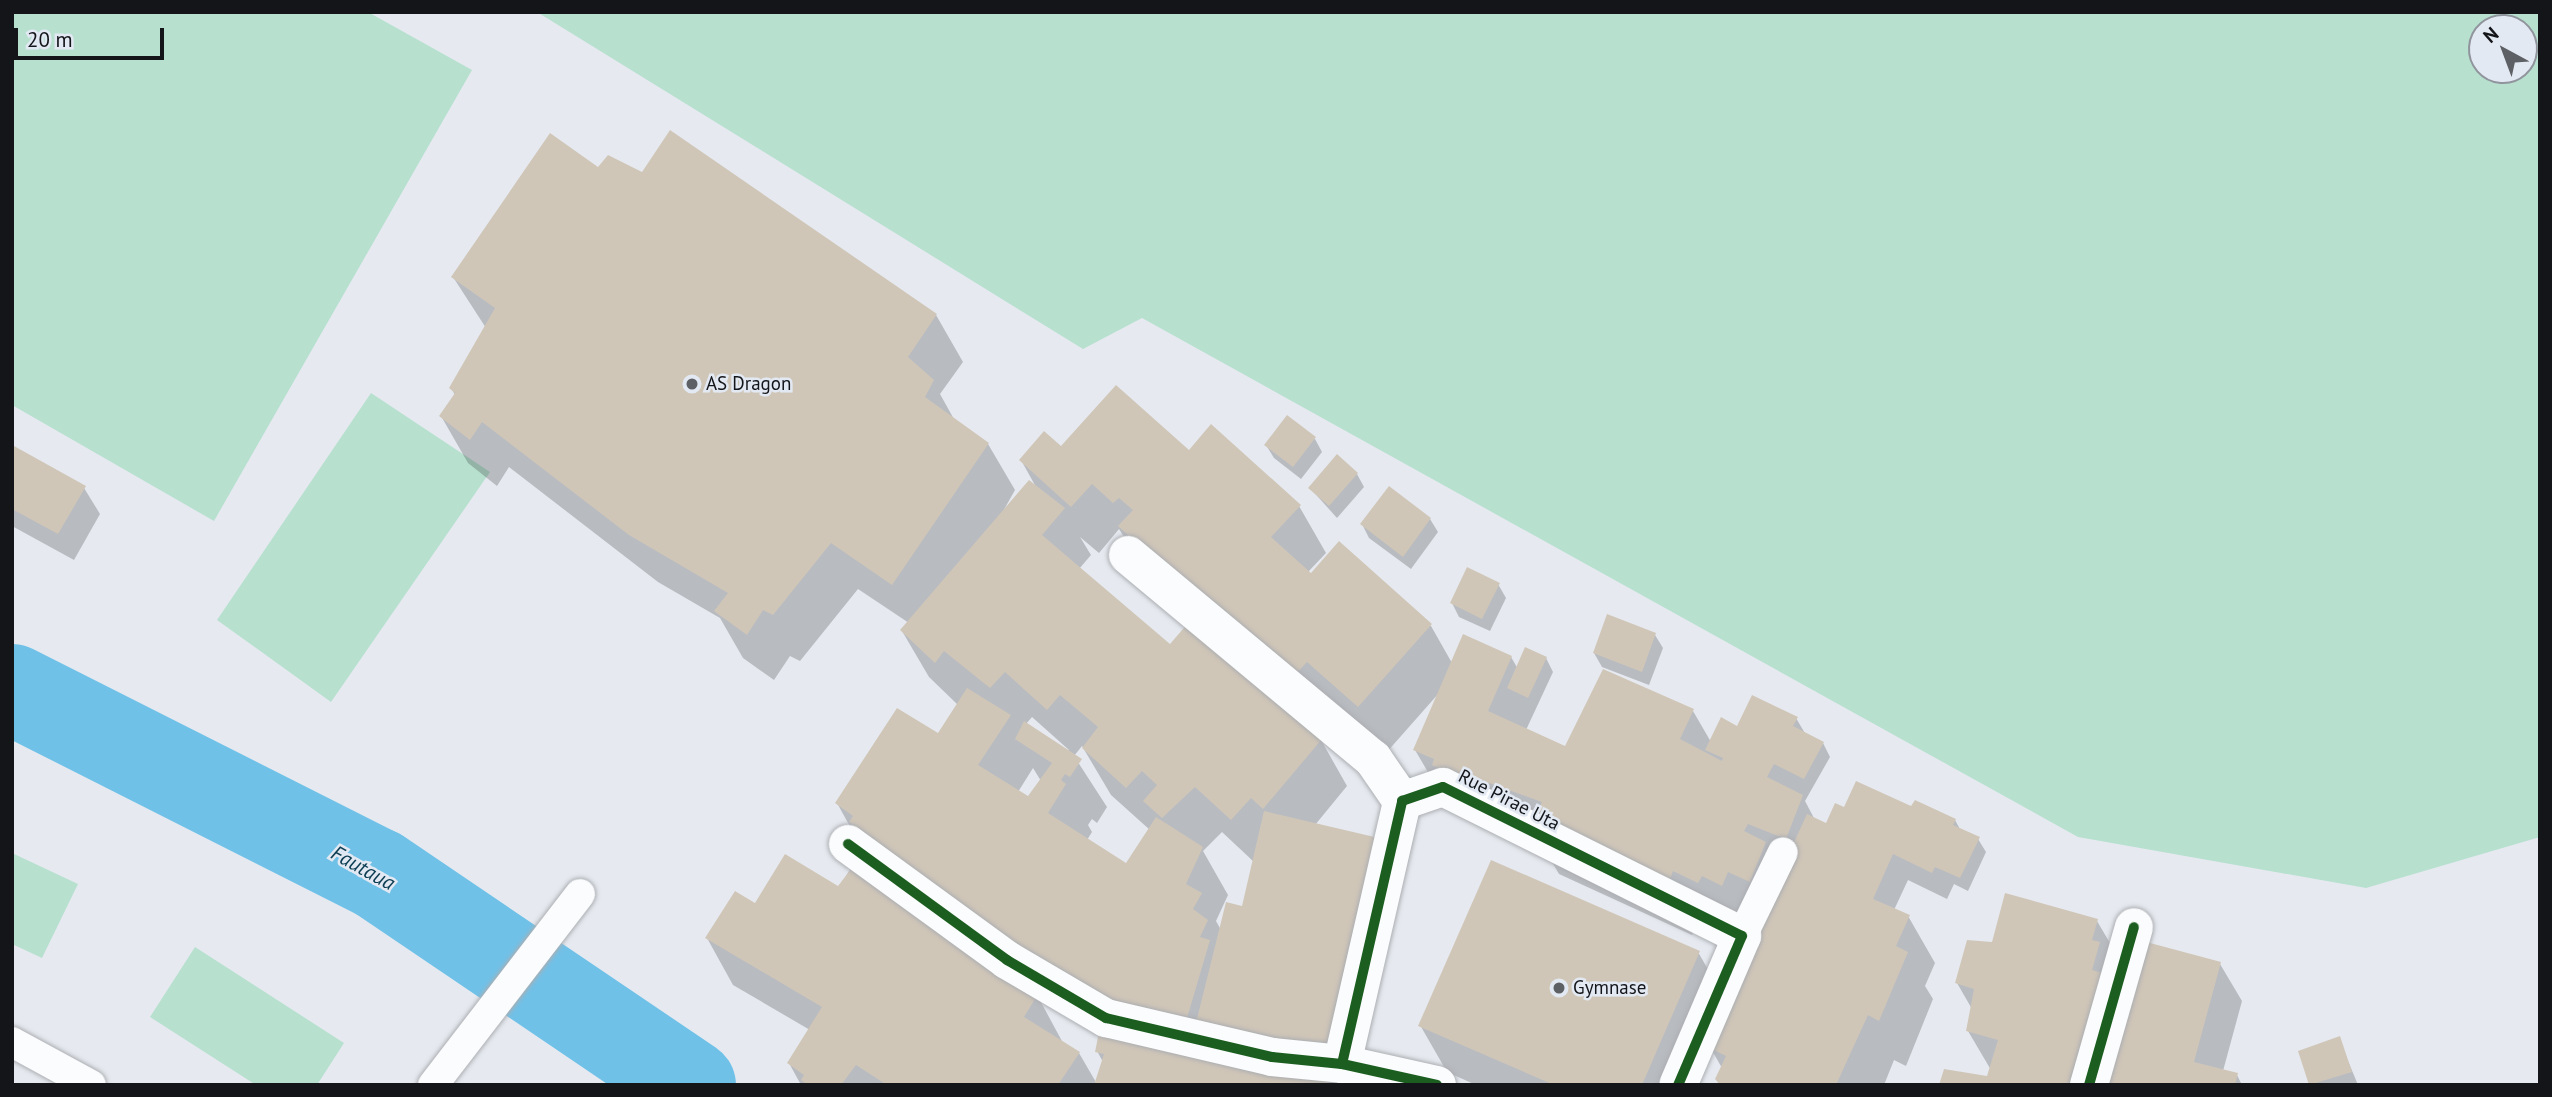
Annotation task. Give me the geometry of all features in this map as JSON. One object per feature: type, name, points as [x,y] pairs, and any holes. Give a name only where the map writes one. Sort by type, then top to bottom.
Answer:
[{"type":"street","points":[[1128,555],[1373,759],[1402,802],[1342,1064]]},
{"type":"street","name":"Rue Pirae Uta","points":[[1402,802],[1443,787],[1742,936]]},
{"type":"street","points":[[848,844],[1007,960],[1106,1018],[1272,1057],[1342,1064],[1392,1082],[1437,1085]]},
{"type":"street","points":[[2089,1085],[2134,927]]},
{"type":"street","points":[[1678,1085],[1742,936]]},
{"type":"lane","points":[[1742,936],[1783,852]]},
{"type":"lane","points":[[433,1085],[580,894]]},
{"type":"lane","points":[[12,1042],[91,1085]]},
{"type":"green space","points":[[12,12],[368,12],[472,70],[214,521],[12,405]]},
{"type":"green space","points":[[537,12],[2540,12],[2540,837],[2366,888],[2078,837],[1142,318],[1083,349]]},
{"type":"green space","points":[[371,393],[490,472],[331,702],[217,620]]},
{"type":"green space","points":[[12,853],[78,884],[42,958],[12,944]]},
{"type":"green space","points":[[195,947],[344,1043],[317,1085],[256,1085],[150,1017]]},
{"type":"building","name":"AS Dragon","points":[[670,130],[937,314],[908,357],[934,380],[925,397],[989,443],[892,585],[831,543],[773,615],[763,610],[747,635],[714,611],[728,593],[629,535],[482,422],[470,440],[439,416],[455,393],[449,388],[495,308],[451,277],[550,133],[598,167],[608,155],[642,172]]},
{"type":"building","points":[[1116,385],[1189,450],[1211,424],[1301,505],[1271,537],[1311,573],[1339,541],[1432,624],[1358,707],[1307,662],[1290,680],[1118,526],[1133,510],[1119,498],[1113,503],[1092,484],[1071,507],[1019,460],[1044,431],[1061,446]]},
{"type":"building","points":[[1287,415],[1316,437],[1293,467],[1264,445]]},
{"type":"building","points":[[14,446],[86,486],[58,534],[12,509]]},
{"type":"building","points":[[1337,454],[1358,473],[1329,506],[1308,488]]},
{"type":"building","points":[[1029,480],[1065,508],[1042,535],[1170,644],[1189,622],[1322,739],[1263,809],[1251,798],[1231,820],[1195,787],[1162,818],[1143,801],[1157,785],[1142,771],[1126,788],[1082,748],[1098,727],[1060,695],[1047,710],[1005,672],[990,688],[944,651],[935,663],[900,630]]},
{"type":"building","points":[[1389,486],[1431,518],[1403,557],[1360,524]]},
{"type":"building","points":[[1467,567],[1500,583],[1482,619],[1450,603]]},
{"type":"building","points":[[1607,614],[1656,633],[1642,672],[1593,653]]},
{"type":"building","points":[[1463,634],[1512,656],[1488,711],[1565,746],[1603,669],[1694,709],[1680,739],[1722,761],[1723,758],[1705,750],[1721,717],[1737,726],[1752,695],[1798,717],[1793,726],[1824,742],[1804,779],[1774,764],[1767,777],[1803,795],[1786,839],[1748,824],[1744,831],[1766,842],[1750,882],[1728,872],[1722,886],[1702,876],[1698,883],[1673,871],[1666,890],[1530,828],[1542,802],[1489,783],[1485,790],[1432,765],[1434,759],[1413,750]]},
{"type":"building","points":[[1525,647],[1547,657],[1528,698],[1507,688]]},
{"type":"building","points":[[967,688],[1011,715],[978,765],[1028,796],[1052,763],[1015,739],[1024,721],[1082,759],[1070,777],[1065,774],[1061,780],[1066,784],[1048,813],[1126,863],[1156,817],[1203,847],[1186,884],[1202,893],[1193,909],[1208,920],[1200,937],[1210,940],[1185,1025],[1104,1007],[865,850],[873,838],[849,822],[853,816],[835,803],[897,708],[938,733]]},
{"type":"building","points":[[1856,781],[1911,806],[1915,800],[1956,819],[1953,825],[1980,837],[1960,878],[1935,867],[1932,873],[1893,854],[1873,899],[1910,915],[1896,946],[1908,952],[1879,1021],[1868,1015],[1836,1085],[1720,1085],[1715,1079],[1726,1056],[1708,1047],[1785,862],[1807,814],[1826,823],[1835,803],[1844,807]]},
{"type":"building","points":[[1264,811],[1383,839],[1331,1055],[1195,1027],[1226,902],[1242,906]]},
{"type":"building","points":[[785,854],[838,886],[852,868],[1038,994],[1024,1017],[1080,1052],[1058,1085],[887,1085],[856,1065],[841,1085],[808,1085],[801,1080],[804,1075],[787,1063],[822,1007],[705,938],[735,891],[755,903]]},
{"type":"building","name":"Gymnase","points":[[1491,860],[1700,951],[1642,1085],[1554,1085],[1418,1026]]},
{"type":"building","points":[[2005,893],[2098,919],[2092,940],[2100,942],[2092,970],[2109,975],[2078,1085],[1939,1085],[1944,1069],[1987,1076],[1998,1040],[1966,1031],[1974,989],[1955,983],[1967,940],[1992,942]]},
{"type":"building","points":[[2139,940],[2221,962],[2194,1062],[2238,1073],[2235,1085],[2097,1085]]},
{"type":"building","points":[[1100,1027],[1329,1079],[1328,1085],[1094,1085],[1104,1054],[1095,1052]]},
{"type":"building","points":[[2340,1036],[2352,1072],[2309,1085],[2298,1051]]},
{"type":"waterway","name":"Fautaua","points":[[12,689],[377,873],[690,1085]]},
{"type":"cycle path","points":[[1437,1085],[1342,1064],[1402,801],[1443,787],[1742,936],[1678,1085]]},
{"type":"cycle path","points":[[848,844],[1007,960],[1106,1018],[1272,1057],[1342,1064]]},
{"type":"cycle path","points":[[2089,1085],[2134,927]]},
{"type":"place","name":"AS Dragon","points":[[692,384]]},
{"type":"place","name":"Gymnase","points":[[1559,988]]}]
